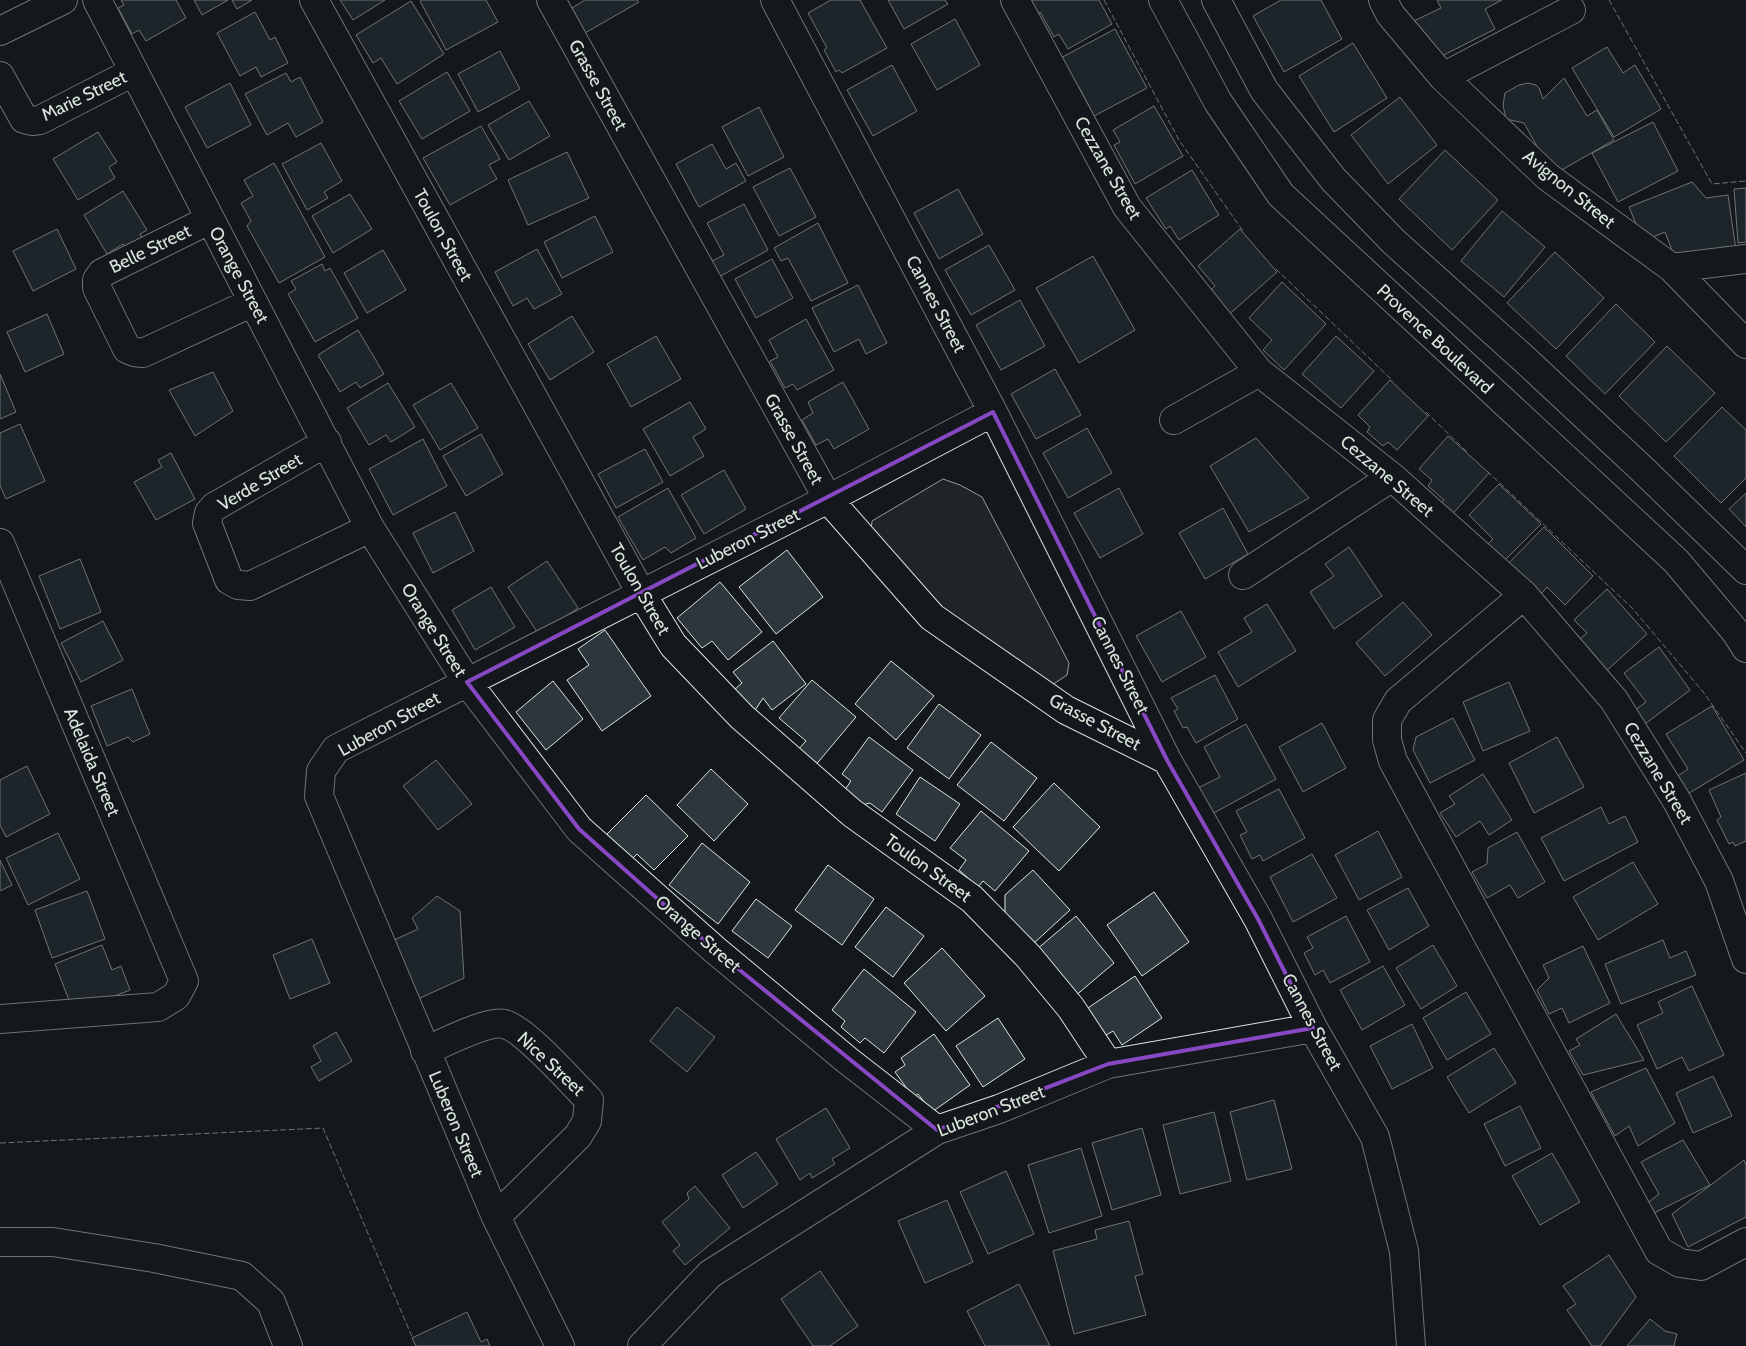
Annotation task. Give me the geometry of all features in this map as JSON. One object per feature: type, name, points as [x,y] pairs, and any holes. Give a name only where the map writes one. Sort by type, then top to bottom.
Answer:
[{"type":"street","points":[[0,30],[63,0]]},
{"type":"street","name":"Orange Street","points":[[97,0],[209,220],[327,442],[370,528],[467,682],[578,829],[715,950],[847,1060],[937,1130]]},
{"type":"street","name":"Toulon Street","points":[[314,0],[641,593],[673,645],[742,717],[852,813],[972,899],[1028,956],[1071,1008],[1108,1064]]},
{"type":"street","name":"Grasse Street","points":[[551,0],[828,499],[932,617],[1066,710],[1167,760]]},
{"type":"street","name":"Cannes Street","points":[[776,0],[993,412],[1167,760],[1258,918],[1313,1028],[1375,1137],[1404,1251],[1411,1346]]},
{"type":"street","name":"Cezzane Street","points":[[1015,0],[1127,207],[1258,372],[1392,477],[1524,596],[1614,700],[1677,801],[1719,881],[1746,959]]},
{"type":"street","name":"Provence Boulevard","points":[[1163,0],[1218,102],[1281,196],[1676,561],[1735,631],[1746,648]]},
{"type":"street","points":[[1216,0],[1264,90],[1333,179],[1394,242],[1523,358],[1746,570]]},
{"type":"street","name":"Avignon Street","points":[[1383,0],[1390,14],[1443,77],[1548,177],[1672,268],[1746,344]]},
{"type":"street","points":[[1443,77],[1571,10]]},
{"type":"street","name":"Marie Street","points":[[0,76],[24,119],[32,121],[40,120],[133,72]]},
{"type":"street","name":"Belle Street","points":[[209,220],[102,273],[97,280],[97,288],[127,348],[134,352],[144,353],[253,302]]},
{"type":"street","points":[[1672,268],[1746,258]]},
{"type":"street","points":[[1174,420],[1258,372]]},
{"type":"street","name":"Luberon Street","points":[[560,1346],[496,1217],[319,796],[321,771],[336,749],[828,499],[993,412]]},
{"type":"street","name":"Verde Street","points":[[327,442],[208,513],[207,523],[229,580],[238,585],[250,586],[370,528]]},
{"type":"street","points":[[1242,575],[1392,477]]},
{"type":"street","name":"Adelaida Street","points":[[0,543],[184,982],[176,996],[158,1007],[0,1019]]},
{"type":"street","points":[[1524,596],[1398,702],[1387,720],[1387,740],[1393,761],[1659,1251],[1680,1263],[1701,1266],[1746,1242]]},
{"type":"street","name":"Nice Street","points":[[425,1051],[485,1026],[503,1024],[520,1032],[589,1100],[587,1121],[578,1136],[496,1217]]},
{"type":"street","name":"Luberon Street","points":[[642,1346],[710,1274],[937,1130],[999,1109],[1108,1064],[1313,1028]]},
{"type":"street","points":[[0,1242],[53,1242],[154,1258],[242,1276],[271,1302],[288,1346]]},
{"type":"highlighted area","points":[[993,412],[1167,760],[1258,919],[1313,1028],[1108,1064],[937,1130],[715,950],[579,829],[467,682]]},
{"type":"shaded area","points":[[943,479],[960,485],[982,497],[1069,663],[1067,675],[1049,687],[992,657],[870,540],[872,521]]},
{"type":"building","points":[[121,0],[176,0],[186,18],[146,41],[139,30],[132,34],[118,8],[124,5]]},
{"type":"building","points":[[194,0],[228,0],[202,15]]},
{"type":"building","points":[[232,0],[252,0],[237,9]]},
{"type":"building","points":[[340,0],[385,0],[353,20]]},
{"type":"building","points":[[486,0],[498,22],[446,50],[420,1]]},
{"type":"building","points":[[585,0],[637,0],[639,2],[585,33],[572,8]]},
{"type":"building","points":[[831,0],[860,0],[887,48],[842,73],[839,70],[836,72],[824,50],[827,48],[808,13]]},
{"type":"building","points":[[888,0],[945,0],[948,4],[904,29]]},
{"type":"building","points":[[1022,0],[1099,0],[1112,24],[1068,49],[1059,34],[1054,37],[1040,12],[1031,17]]},
{"type":"building","points":[[1281,0],[1321,0],[1342,39],[1284,72],[1253,16]]},
{"type":"building","points":[[1437,0],[1502,0],[1485,9],[1495,29],[1434,60],[1414,21],[1441,8]]},
{"type":"building","points":[[411,1],[444,54],[397,84],[381,58],[373,63],[356,35]]},
{"type":"building","points":[[255,12],[270,40],[275,37],[288,63],[261,77],[256,67],[240,76],[217,33]]},
{"type":"building","points":[[955,19],[980,65],[937,90],[911,44]]},
{"type":"building","points":[[1115,29],[1147,88],[1094,116],[1079,87],[1072,91],[1055,61]]},
{"type":"building","points":[[1353,43],[1387,98],[1334,132],[1299,76]]},
{"type":"building","points":[[1607,47],[1623,73],[1635,65],[1661,109],[1614,137],[1572,68]]},
{"type":"building","points":[[500,51],[520,89],[478,112],[458,74]]},
{"type":"building","points":[[892,65],[917,111],[873,136],[847,90]]},
{"type":"building","points":[[447,72],[470,111],[422,139],[399,101]]},
{"type":"building","points":[[286,73],[291,82],[300,77],[323,122],[296,137],[288,123],[267,135],[245,94]]},
{"type":"building","points":[[1564,78],[1587,116],[1597,110],[1614,140],[1553,175],[1524,123],[1506,119],[1503,105],[1505,93],[1519,85],[1528,83],[1536,85],[1543,99]]},
{"type":"building","points":[[230,83],[251,125],[207,148],[185,107]]},
{"type":"building","points":[[1400,97],[1437,145],[1388,184],[1351,135]]},
{"type":"building","points":[[529,101],[550,136],[509,160],[488,125]]},
{"type":"building","points":[[1154,106],[1183,156],[1135,184],[1114,145],[1120,142],[1113,130]]},
{"type":"building","points":[[759,107],[784,157],[748,176],[722,127]]},
{"type":"building","points":[[1653,122],[1678,171],[1618,202],[1592,153]]},
{"type":"building","points":[[481,126],[500,159],[489,165],[497,179],[450,205],[423,158]]},
{"type":"building","points":[[98,132],[117,162],[109,167],[115,178],[78,200],[53,159]]},
{"type":"building","points":[[321,143],[342,181],[324,192],[328,198],[307,210],[282,164]]},
{"type":"building","points":[[712,144],[726,169],[736,163],[746,181],[699,207],[676,164]]},
{"type":"building","points":[[1445,150],[1498,200],[1452,250],[1399,199]]},
{"type":"building","points":[[567,152],[589,198],[528,225],[508,180]]},
{"type":"building","points":[[274,163],[325,257],[279,283],[247,226],[251,221],[241,203],[253,196],[244,180]]},
{"type":"building","points":[[790,168],[816,217],[779,236],[753,187]]},
{"type":"building","points":[[1192,170],[1219,215],[1179,240],[1170,226],[1166,229],[1146,198]]},
{"type":"building","points":[[1692,182],[1706,198],[1728,195],[1736,250],[1675,258],[1665,232],[1643,241],[1629,207]]},
{"type":"building","points":[[1746,188],[1746,242],[1738,243],[1734,189]]},
{"type":"building","points":[[958,189],[983,234],[939,259],[914,213]]},
{"type":"building","points":[[123,191],[147,230],[140,234],[144,241],[128,251],[123,244],[107,254],[84,215]]},
{"type":"building","points":[[350,194],[372,229],[333,253],[312,216]]},
{"type":"building","points":[[744,204],[768,250],[715,279],[706,264],[724,255],[707,223]]},
{"type":"building","points":[[1502,211],[1545,247],[1504,297],[1461,261]]},
{"type":"building","points":[[595,216],[613,252],[562,278],[544,242]]},
{"type":"building","points":[[818,223],[848,283],[811,301],[788,258],[781,261],[774,248]]},
{"type":"building","points":[[57,229],[76,269],[33,291],[13,251]]},
{"type":"building","points":[[1240,229],[1277,272],[1225,318],[1205,295],[1215,286],[1198,266]]},
{"type":"building","points":[[989,245],[1015,290],[971,315],[945,270]]},
{"type":"building","points":[[537,249],[562,294],[534,309],[527,298],[513,306],[495,272]]},
{"type":"building","points":[[383,250],[406,290],[367,313],[344,273]]},
{"type":"building","points":[[1555,252],[1604,298],[1556,349],[1507,303]]},
{"type":"building","points":[[1093,256],[1135,330],[1079,363],[1036,288]]},
{"type":"building","points":[[772,259],[793,298],[756,318],[735,279]]},
{"type":"building","points":[[322,264],[325,271],[330,268],[358,318],[315,342],[288,294],[296,289],[291,281]]},
{"type":"building","points":[[1282,282],[1326,324],[1284,370],[1263,350],[1272,340],[1249,318]]},
{"type":"building","points":[[858,285],[887,343],[866,354],[859,339],[834,352],[812,308]]},
{"type":"building","points":[[1020,300],[1045,346],[1001,370],[976,325]]},
{"type":"building","points":[[1616,304],[1655,342],[1605,394],[1566,356]]},
{"type":"building","points":[[47,314],[64,354],[25,372],[7,332]]},
{"type":"building","points":[[572,316],[594,352],[550,380],[528,344]]},
{"type":"building","points":[[806,319],[834,370],[797,390],[793,384],[785,388],[770,361],[778,357],[769,340]]},
{"type":"building","points":[[358,330],[384,374],[360,388],[356,382],[340,392],[318,355]]},
{"type":"building","points":[[656,336],[681,379],[631,407],[607,364]]},
{"type":"building","points":[[1336,336],[1374,371],[1341,408],[1302,374]]},
{"type":"building","points":[[1667,346],[1715,393],[1666,442],[1619,396]]},
{"type":"building","points":[[1055,369],[1081,415],[1036,439],[1011,394]]},
{"type":"building","points":[[213,372],[233,411],[195,436],[169,390]]},
{"type":"building","points":[[0,374],[16,412],[0,419]]},
{"type":"building","points":[[1390,380],[1428,416],[1397,450],[1388,442],[1383,446],[1367,432],[1370,427],[1358,415]]},
{"type":"building","points":[[843,382],[869,429],[834,449],[828,439],[816,445],[802,420],[813,413],[808,402]]},
{"type":"building","points":[[388,383],[415,427],[391,442],[386,435],[369,445],[347,408]]},
{"type":"building","points":[[451,383],[478,428],[440,450],[413,405]]},
{"type":"building","points":[[690,402],[706,429],[693,437],[704,456],[670,476],[643,429]]},
{"type":"building","points":[[1722,407],[1746,430],[1746,478],[1721,503],[1674,456]]},
{"type":"building","points":[[20,424],[45,481],[6,499],[0,486],[0,433]]},
{"type":"building","points":[[1087,428],[1112,473],[1068,498],[1043,453]]},
{"type":"building","points":[[481,434],[503,474],[466,496],[443,456]]},
{"type":"building","points":[[1448,436],[1489,473],[1448,519],[1436,509],[1444,500],[1428,486],[1432,480],[1419,469]]},
{"type":"building","points":[[1256,438],[1309,498],[1249,532],[1210,466]]},
{"type":"building","points":[[423,439],[447,486],[393,515],[369,469]]},
{"type":"building","points":[[645,449],[663,482],[616,508],[598,474]]},
{"type":"building","points":[[171,453],[195,499],[156,520],[134,482],[162,467],[158,460]]},
{"type":"building","points":[[724,470],[746,509],[704,534],[681,495]]},
{"type":"building","points":[[1499,484],[1541,524],[1499,566],[1482,550],[1493,539],[1469,515]]},
{"type":"building","points":[[668,488],[696,538],[671,553],[665,547],[643,560],[618,517]]},
{"type":"building","points":[[1119,488],[1143,534],[1100,558],[1074,513]]},
{"type":"building","points":[[1746,493],[1746,527],[1729,509]]},
{"type":"building","points":[[1223,508],[1248,554],[1205,579],[1179,533]]},
{"type":"building","points":[[455,512],[474,551],[433,573],[413,533]]},
{"type":"building","points":[[1544,527],[1593,576],[1565,605],[1547,587],[1540,595],[1500,572]]},
{"type":"building","points":[[1349,547],[1382,596],[1334,629],[1310,592],[1334,576],[1325,564]]},
{"type":"building","points":[[787,550],[823,597],[776,634],[739,587]]},
{"type":"building","points":[[80,559],[101,612],[60,629],[39,576]]},
{"type":"building","points":[[547,561],[578,608],[539,635],[508,587]]},
{"type":"building","points":[[720,582],[762,632],[728,660],[712,641],[702,648],[677,618]]},
{"type":"building","points":[[491,587],[515,627],[475,650],[452,610]]},
{"type":"building","points":[[1607,589],[1647,634],[1603,674],[1592,662],[1597,658],[1580,639],[1587,633],[1574,620]]},
{"type":"building","points":[[1403,602],[1432,635],[1385,676],[1356,643]]},
{"type":"building","points":[[1267,604],[1296,651],[1238,687],[1218,652],[1252,632],[1244,618]]},
{"type":"building","points":[[1181,611],[1206,657],[1162,682],[1136,636]]},
{"type":"building","points":[[103,621],[123,660],[81,682],[61,643]]},
{"type":"building","points":[[605,630],[651,696],[602,731],[567,680],[589,665],[578,649]]},
{"type":"building","points":[[773,641],[806,684],[772,710],[763,698],[752,715],[734,690],[742,683],[733,672]]},
{"type":"building","points":[[1659,647],[1690,690],[1641,727],[1631,713],[1646,702],[1624,673]]},
{"type":"building","points":[[891,661],[934,696],[896,740],[855,704]]},
{"type":"building","points":[[1215,675],[1238,719],[1196,743],[1187,727],[1183,728],[1174,711],[1178,709],[1171,698]]},
{"type":"building","points":[[812,680],[856,717],[814,767],[796,752],[806,741],[779,718]]},
{"type":"building","points":[[553,681],[583,719],[546,750],[516,712]]},
{"type":"building","points":[[1509,682],[1530,731],[1483,751],[1463,702]]},
{"type":"building","points":[[132,689],[150,734],[133,742],[128,737],[107,746],[91,706]]},
{"type":"building","points":[[939,704],[981,735],[949,779],[907,748]]},
{"type":"building","points":[[1712,706],[1744,760],[1686,795],[1676,777],[1688,769],[1666,734]]},
{"type":"building","points":[[1453,718],[1475,760],[1430,783],[1413,750],[1416,737]]},
{"type":"building","points":[[1322,723],[1346,768],[1303,792],[1279,747]]},
{"type":"building","points":[[1246,724],[1276,779],[1212,814],[1198,788],[1220,777],[1204,747]]},
{"type":"building","points":[[869,737],[913,770],[882,812],[870,803],[862,805],[844,791],[851,781],[842,774]]},
{"type":"building","points":[[1557,737],[1584,787],[1534,813],[1509,763]]},
{"type":"building","points":[[991,742],[1037,778],[1004,821],[957,785]]},
{"type":"building","points":[[436,760],[472,804],[438,830],[403,786]]},
{"type":"building","points":[[27,766],[50,814],[6,837],[0,825],[0,780]]},
{"type":"building","points":[[711,769],[748,804],[714,841],[677,805]]},
{"type":"building","points":[[1746,773],[1746,841],[1735,846],[1733,842],[1729,844],[1717,820],[1721,817],[1709,790]]},
{"type":"building","points":[[1483,774],[1512,820],[1489,835],[1480,821],[1456,837],[1440,813],[1455,804],[1449,796]]},
{"type":"building","points":[[920,777],[960,804],[935,841],[896,814]]},
{"type":"building","points":[[1054,783],[1100,827],[1059,871],[1013,827]]},
{"type":"building","points":[[1279,789],[1305,838],[1263,861],[1260,855],[1252,859],[1240,835],[1247,832],[1236,811]]},
{"type":"building","points":[[646,795],[688,836],[654,870],[637,854],[630,861],[605,836]]},
{"type":"building","points":[[1601,807],[1609,824],[1625,816],[1638,842],[1564,881],[1541,838]]},
{"type":"building","points":[[981,811],[1029,851],[995,891],[983,881],[978,887],[959,870],[966,860],[950,848]]},
{"type":"building","points":[[1378,831],[1402,877],[1359,900],[1335,855]]},
{"type":"building","points":[[1517,832],[1545,882],[1518,898],[1510,885],[1487,898],[1472,872],[1487,864],[1488,848]]},
{"type":"building","points":[[58,833],[80,879],[28,905],[6,858]]},
{"type":"building","points":[[702,843],[750,882],[718,924],[669,885]]},
{"type":"building","points":[[1312,854],[1337,898],[1293,922],[1270,877]]},
{"type":"building","points":[[0,860],[12,885],[0,891]]},
{"type":"building","points":[[1633,862],[1658,904],[1598,940],[1573,897]]},
{"type":"building","points":[[828,865],[874,899],[842,945],[795,910]]},
{"type":"building","points":[[1033,870],[1070,910],[1033,944],[1005,912],[1005,895]]},
{"type":"building","points":[[1408,888],[1429,926],[1389,950],[1367,910]]},
{"type":"building","points":[[87,891],[105,939],[52,958],[35,910]]},
{"type":"building","points":[[1154,892],[1189,942],[1142,976],[1107,925]]},
{"type":"building","points":[[437,896],[460,911],[464,978],[418,999],[392,941],[418,929],[412,918]]},
{"type":"building","points":[[756,899],[792,926],[768,958],[732,931]]},
{"type":"building","points":[[886,907],[924,936],[893,977],[855,947]]},
{"type":"building","points":[[1076,916],[1114,963],[1074,997],[1036,950]]},
{"type":"building","points":[[1346,916],[1370,962],[1330,983],[1323,970],[1315,975],[1304,953],[1313,948],[1307,937]]},
{"type":"building","points":[[312,939],[330,983],[290,999],[273,955]]},
{"type":"building","points":[[1663,940],[1670,958],[1686,951],[1696,975],[1621,1004],[1605,964]]},
{"type":"building","points":[[102,945],[112,970],[121,966],[130,990],[99,1002],[72,1008],[55,964]]},
{"type":"building","points":[[1433,945],[1457,986],[1421,1009],[1396,968]]},
{"type":"building","points":[[1583,946],[1610,1003],[1569,1023],[1562,1008],[1549,1014],[1537,990],[1549,978],[1543,965]]},
{"type":"building","points":[[942,948],[985,996],[946,1031],[904,983]]},
{"type":"building","points":[[1383,966],[1405,1005],[1362,1030],[1340,990]]},
{"type":"building","points":[[864,969],[916,1012],[884,1053],[865,1038],[860,1043],[841,1027],[845,1021],[832,1010]]},
{"type":"building","points":[[1135,976],[1162,1018],[1122,1045],[1113,1031],[1103,1037],[1085,1010]]},
{"type":"building","points":[[1692,986],[1724,1055],[1689,1071],[1682,1057],[1657,1069],[1637,1025],[1663,1013],[1658,1002]]},
{"type":"building","points":[[1466,992],[1491,1034],[1447,1060],[1423,1018]]},
{"type":"building","points":[[677,1007],[715,1037],[687,1072],[650,1041]]},
{"type":"building","points":[[1616,1014],[1644,1060],[1583,1075],[1569,1051],[1580,1045],[1576,1039]]},
{"type":"building","points":[[998,1018],[1025,1059],[983,1087],[956,1046]]},
{"type":"building","points":[[1412,1024],[1433,1068],[1392,1089],[1370,1046]]},
{"type":"building","points":[[336,1032],[352,1061],[319,1081],[311,1067],[321,1061],[313,1046]]},
{"type":"building","points":[[934,1034],[970,1085],[932,1112],[918,1094],[913,1097],[895,1072],[905,1065],[901,1058]]},
{"type":"building","points":[[1494,1048],[1516,1083],[1469,1113],[1447,1077]]},
{"type":"building","points":[[1646,1068],[1675,1123],[1638,1146],[1629,1126],[1615,1136],[1591,1092]]},
{"type":"building","points":[[1713,1076],[1732,1116],[1693,1133],[1676,1093]]},
{"type":"building","points":[[1274,1100],[1292,1169],[1247,1180],[1230,1112]]},
{"type":"building","points":[[1520,1106],[1541,1148],[1505,1166],[1484,1124]]},
{"type":"building","points":[[826,1108],[850,1148],[832,1159],[835,1164],[812,1178],[810,1173],[800,1180],[776,1139]]},
{"type":"building","points":[[1214,1112],[1231,1181],[1180,1194],[1163,1125]]},
{"type":"building","points":[[1142,1128],[1161,1195],[1112,1210],[1092,1143]]},
{"type":"building","points":[[1683,1140],[1710,1185],[1652,1214],[1645,1205],[1659,1194],[1641,1162]]},
{"type":"building","points":[[1081,1148],[1102,1216],[1049,1233],[1028,1165]]},
{"type":"building","points":[[756,1152],[778,1184],[743,1208],[722,1175]]},
{"type":"building","points":[[1552,1153],[1580,1202],[1540,1225],[1512,1176]]},
{"type":"building","points":[[1744,1160],[1746,1165],[1746,1217],[1688,1247],[1672,1214]]},
{"type":"building","points":[[1006,1171],[1034,1234],[988,1254],[960,1192]]},
{"type":"building","points":[[695,1186],[730,1228],[685,1265],[673,1251],[680,1245],[662,1222],[689,1199],[687,1193]]},
{"type":"building","points":[[947,1200],[973,1262],[925,1283],[898,1221]]},
{"type":"building","points":[[1129,1221],[1143,1274],[1135,1276],[1146,1315],[1074,1334],[1053,1251],[1097,1239],[1095,1230]]},
{"type":"building","points":[[1609,1255],[1636,1297],[1600,1346],[1592,1346],[1567,1310],[1576,1304],[1563,1286]]},
{"type":"building","points":[[820,1271],[858,1326],[830,1346],[813,1346],[781,1299]]},
{"type":"building","points":[[1019,1284],[1050,1346],[985,1346],[967,1311]]},
{"type":"building","points":[[467,1312],[481,1342],[487,1339],[490,1346],[416,1346],[412,1338]]},
{"type":"building","points":[[1650,1319],[1665,1331],[1677,1334],[1674,1346],[1627,1346]]},
{"type":"fence","points":[[1104,0],[1179,140],[1243,231]]},
{"type":"fence","points":[[1609,0],[1712,184],[1746,181]]},
{"type":"fence","points":[[1276,269],[1393,381]]},
{"type":"fence","points":[[1426,412],[1467,452]]},
{"type":"fence","points":[[1487,471],[1633,609],[1704,693],[1746,753]]},
{"type":"fence","points":[[0,1143],[323,1128],[413,1339]]}]
